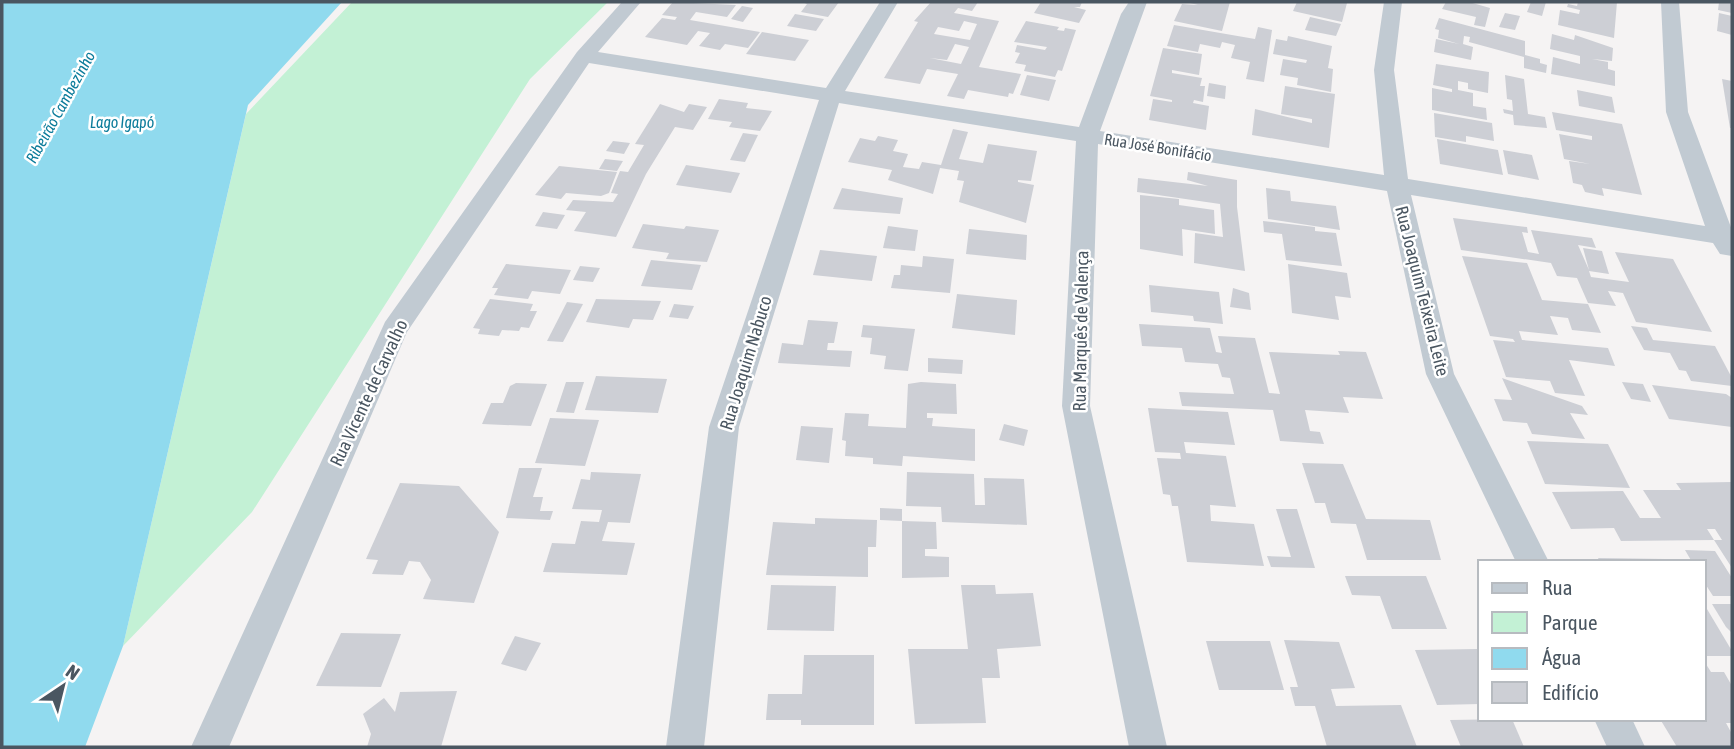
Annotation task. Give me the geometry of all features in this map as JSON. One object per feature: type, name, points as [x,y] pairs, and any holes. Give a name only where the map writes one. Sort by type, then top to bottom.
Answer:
[{"type":"street","name":"Rua Vicente de Carvalho","points":[[210,747],[395,329],[584,56],[632,2]]},
{"type":"street","name":"Rua Joaquim Nabuco","points":[[685,747],[724,427],[831,96],[889,2]]},
{"type":"street","name":"Rua Marquês de Valença","points":[[1138,2],[1131,14],[1087,136],[1076,406],[1148,747]]},
{"type":"street","name":"Rua Joaquim Teixeira Leite","points":[[1393,2],[1384,70],[1397,185],[1440,374],[1533,560]]},
{"type":"street","points":[[1670,2],[1677,112],[1728,242]]},
{"type":"street","name":"Rua José Bonifácio","points":[[584,56],[1397,185],[1728,242]]},
{"type":"street","points":[[1613,721],[1626,747]]},
{"type":"green space","points":[[352,2],[608,2],[530,79],[252,512],[123,646],[246,114]]},
{"type":"water","name":"Lago Igapó","points":[[2,2],[342,2],[248,105],[123,646],[85,747],[2,747]]},
{"type":"building","points":[[673,2],[736,5],[727,17],[696,12],[690,20],[760,32],[748,48],[725,44],[720,50],[699,46],[710,33],[698,31],[687,45],[645,37],[662,18],[675,20],[677,17],[662,15]]},
{"type":"building","points":[[802,2],[839,2],[828,17],[801,12],[807,4]]},
{"type":"building","points":[[931,2],[978,2],[972,11],[958,8],[954,13],[999,21],[979,67],[1021,74],[1013,94],[1009,93],[1008,97],[968,90],[964,99],[947,96],[958,74],[927,69],[920,84],[884,78],[918,22],[914,21]],"holes":[[[964,21],[977,24],[970,40],[934,34],[938,27],[959,31]],[[955,44],[969,47],[961,64],[930,58],[947,60]]]},
{"type":"building","points":[[1041,2],[1082,2],[1080,7],[1074,7],[1086,10],[1079,23],[1034,13]]},
{"type":"building","points":[[1186,2],[1230,2],[1222,31],[1174,21],[1182,4],[1198,5]]},
{"type":"building","points":[[1297,2],[1347,3],[1342,22],[1293,11]]},
{"type":"building","points":[[1446,2],[1469,2],[1490,8],[1485,27],[1474,25],[1476,17],[1442,9]]},
{"type":"building","points":[[1531,2],[1546,2],[1542,16],[1527,12]]},
{"type":"building","points":[[1578,2],[1617,2],[1614,38],[1558,25],[1560,10],[1579,14],[1580,10],[1567,7],[1568,4],[1577,6]]},
{"type":"building","points":[[1719,2],[1732,2],[1732,13],[1718,10]]},
{"type":"building","points":[[742,6],[753,8],[743,22],[731,19]]},
{"type":"building","points":[[1505,13],[1520,16],[1515,30],[1499,27]]},
{"type":"building","points":[[1719,13],[1732,16],[1732,35],[1717,31]]},
{"type":"building","points":[[795,14],[824,19],[816,31],[787,26]]},
{"type":"building","points":[[1310,17],[1341,24],[1336,36],[1305,30]]},
{"type":"building","points":[[1439,18],[1525,41],[1525,55],[1540,59],[1540,63],[1547,65],[1546,73],[1524,68],[1524,57],[1469,42],[1470,37],[1464,36],[1463,44],[1473,47],[1471,60],[1434,52],[1436,39],[1459,44],[1438,38],[1439,30],[1435,29]]},
{"type":"building","points":[[1026,21],[1059,27],[1057,30],[1076,30],[1062,71],[1058,70],[1055,77],[1024,71],[1026,65],[1015,63],[1020,53],[1015,52],[1017,45],[1045,50],[1047,47],[1014,42]]},
{"type":"building","points":[[1174,25],[1255,39],[1258,27],[1272,30],[1264,82],[1246,79],[1250,62],[1231,58],[1235,45],[1222,42],[1220,48],[1200,44],[1198,52],[1167,46]]},
{"type":"building","points":[[762,32],[809,40],[795,61],[746,54]]},
{"type":"building","points":[[1552,34],[1574,40],[1575,35],[1613,48],[1612,61],[1592,59],[1608,62],[1608,69],[1615,71],[1615,86],[1551,74],[1553,57],[1580,64],[1580,56],[1550,49]]},
{"type":"building","points":[[1288,36],[1332,46],[1328,68],[1333,69],[1331,92],[1297,85],[1298,78],[1280,75],[1283,59],[1306,63],[1307,60],[1273,54],[1276,39],[1287,41]]},
{"type":"building","points":[[1163,48],[1202,54],[1199,75],[1172,70],[1172,73],[1202,78],[1200,86],[1205,86],[1203,102],[1194,100],[1193,103],[1209,106],[1206,130],[1149,120],[1153,99],[1172,102],[1150,96]]},
{"type":"building","points":[[1436,64],[1489,72],[1488,93],[1468,89],[1468,83],[1458,81],[1458,90],[1473,93],[1473,106],[1486,108],[1487,120],[1432,110],[1432,88],[1452,92],[1452,89],[1433,85]]},
{"type":"building","points":[[1027,75],[1056,80],[1049,101],[1020,95]]},
{"type":"building","points":[[1505,75],[1524,79],[1528,114],[1545,117],[1547,128],[1514,125],[1513,115],[1504,113],[1503,109],[1513,111],[1512,100],[1507,99]]},
{"type":"building","points":[[1722,79],[1732,81],[1732,128],[1730,128]]},
{"type":"building","points":[[1209,83],[1226,86],[1225,99],[1207,96]]},
{"type":"building","points":[[1285,86],[1335,94],[1329,148],[1252,135],[1255,109],[1312,123],[1312,119],[1281,114]]},
{"type":"building","points":[[1577,90],[1612,97],[1615,113],[1579,106]]},
{"type":"building","points":[[719,99],[748,103],[746,108],[772,111],[760,131],[729,127],[732,122],[708,119]]},
{"type":"building","points":[[660,104],[684,112],[689,104],[707,107],[693,130],[675,127],[646,174],[616,237],[574,231],[586,212],[566,210],[573,200],[613,202],[618,194],[611,193],[620,171],[628,172],[644,145],[635,144]]},
{"type":"building","points":[[1552,112],[1622,124],[1642,195],[1602,188],[1604,196],[1585,192],[1582,185],[1573,183],[1569,161],[1590,164],[1564,159],[1559,134],[1592,140],[1592,136],[1556,130]]},
{"type":"building","points":[[1434,113],[1492,123],[1494,141],[1466,136],[1466,142],[1435,137]]},
{"type":"building","points":[[953,129],[968,132],[959,159],[983,163],[988,144],[1037,151],[1031,181],[1018,180],[1034,185],[1026,223],[959,202],[964,181],[957,180],[959,171],[940,168],[933,194],[888,180],[892,170],[848,162],[860,138],[875,141],[878,136],[898,140],[893,151],[908,154],[903,167],[919,169],[922,162],[941,165]]},
{"type":"building","points":[[743,133],[758,135],[745,162],[730,160]]},
{"type":"building","points":[[1437,139],[1498,150],[1503,175],[1440,164]]},
{"type":"building","points":[[613,141],[630,143],[624,154],[606,151]]},
{"type":"building","points":[[1503,150],[1532,155],[1539,180],[1508,174]]},
{"type":"building","points":[[605,159],[623,161],[617,171],[599,169]]},
{"type":"building","points":[[686,165],[740,173],[731,193],[676,185]]},
{"type":"building","points":[[559,166],[617,172],[609,193],[601,196],[566,193],[561,199],[535,195]]},
{"type":"building","points":[[1188,172],[1237,180],[1237,207],[1245,271],[1194,263],[1195,233],[1223,237],[1220,204],[1137,192],[1138,178],[1208,186],[1187,180]]},
{"type":"building","points":[[842,188],[903,198],[900,214],[833,209]]},
{"type":"building","points":[[1266,188],[1290,191],[1291,201],[1336,206],[1340,230],[1268,219]]},
{"type":"building","points":[[1140,195],[1179,199],[1179,205],[1214,210],[1215,234],[1182,229],[1183,256],[1140,249]]},
{"type":"building","points":[[543,212],[565,215],[557,229],[535,226]]},
{"type":"building","points":[[1453,218],[1527,227],[1528,233],[1522,232],[1528,252],[1539,254],[1531,230],[1592,238],[1596,248],[1578,245],[1589,270],[1583,248],[1602,251],[1609,274],[1589,271],[1591,277],[1629,282],[1615,252],[1673,259],[1712,332],[1636,322],[1623,293],[1608,291],[1616,306],[1588,303],[1577,278],[1557,276],[1551,263],[1461,250]]},
{"type":"building","points":[[1263,221],[1315,227],[1315,231],[1336,233],[1342,266],[1286,260],[1282,234],[1264,232]]},
{"type":"building","points":[[643,224],[719,230],[707,262],[666,259],[669,253],[632,248]]},
{"type":"building","points":[[888,226],[918,230],[915,251],[883,248]]},
{"type":"building","points":[[969,229],[1027,235],[1026,260],[966,254]]},
{"type":"building","points":[[820,250],[877,256],[872,281],[813,275]]},
{"type":"building","points":[[923,256],[954,259],[950,293],[891,288],[894,275],[900,275],[901,265],[922,267]]},
{"type":"building","points":[[1462,256],[1527,263],[1542,300],[1588,304],[1601,333],[1572,330],[1568,318],[1550,316],[1558,335],[1519,331],[1522,340],[1608,348],[1615,366],[1569,360],[1585,396],[1555,393],[1550,381],[1506,377],[1493,340],[1515,342],[1513,339],[1490,336]]},
{"type":"building","points":[[651,260],[701,265],[692,290],[641,286]]},
{"type":"building","points":[[506,264],[571,270],[560,294],[532,291],[528,299],[494,295],[498,288],[492,288]]},
{"type":"building","points":[[1288,264],[1347,273],[1351,298],[1335,296],[1339,320],[1292,313]]},
{"type":"building","points":[[580,266],[600,268],[593,282],[573,280]]},
{"type":"building","points":[[1149,285],[1219,292],[1223,324],[1194,321],[1193,316],[1151,312]]},
{"type":"building","points":[[1233,288],[1249,293],[1251,310],[1230,307]]},
{"type":"building","points":[[957,294],[1017,300],[1015,335],[952,328]]},
{"type":"building","points":[[490,299],[533,304],[530,311],[537,311],[529,328],[521,327],[519,331],[502,330],[499,336],[478,334],[480,329],[473,328]]},
{"type":"building","points":[[596,299],[661,301],[653,320],[633,319],[629,328],[586,322]]},
{"type":"building","points":[[567,302],[583,304],[563,342],[547,341]]},
{"type":"building","points":[[674,304],[694,306],[688,319],[669,317]]},
{"type":"building","points":[[808,320],[838,322],[834,343],[828,343],[827,350],[852,351],[850,367],[778,363],[782,343],[803,345]]},
{"type":"building","points":[[1139,324],[1210,328],[1216,352],[1222,353],[1218,336],[1255,338],[1269,393],[1280,394],[1269,352],[1340,355],[1338,351],[1366,352],[1383,399],[1343,397],[1349,413],[1305,410],[1310,431],[1320,432],[1324,444],[1280,441],[1273,410],[1182,406],[1179,392],[1234,394],[1230,378],[1222,377],[1218,364],[1185,362],[1182,348],[1142,346]]},
{"type":"building","points":[[863,325],[915,329],[908,371],[884,369],[886,356],[870,354],[872,338],[861,337]]},
{"type":"building","points":[[1631,326],[1647,328],[1653,340],[1715,346],[1732,378],[1732,386],[1691,381],[1686,371],[1679,370],[1670,353],[1644,350]]},
{"type":"building","points":[[928,358],[963,360],[962,374],[928,372]]},
{"type":"building","points":[[596,376],[667,379],[658,413],[585,410]]},
{"type":"building","points":[[1502,378],[1582,406],[1588,415],[1570,413],[1585,439],[1532,434],[1527,423],[1503,421],[1494,399],[1512,400]]},
{"type":"building","points":[[566,382],[584,382],[574,413],[556,412]]},
{"type":"building","points":[[1622,382],[1643,384],[1651,402],[1631,399]]},
{"type":"building","points":[[516,383],[547,384],[531,426],[482,424],[491,403],[503,403],[510,386]]},
{"type":"building","points":[[908,384],[956,384],[957,414],[927,413],[927,418],[933,418],[932,426],[975,429],[975,461],[903,456],[902,466],[873,464],[873,458],[845,456],[846,441],[842,440],[845,413],[869,414],[868,426],[906,428]]},
{"type":"building","points":[[1652,385],[1726,394],[1732,398],[1732,427],[1669,419]]},
{"type":"building","points":[[1148,408],[1228,412],[1235,445],[1184,442],[1186,453],[1226,456],[1236,507],[1210,505],[1211,521],[1254,524],[1264,566],[1187,562],[1178,506],[1172,506],[1170,495],[1163,494],[1157,458],[1181,459],[1180,453],[1155,452]]},
{"type":"building","points":[[550,418],[599,420],[585,466],[535,463]]},
{"type":"building","points":[[1004,424],[1028,430],[1024,446],[999,440]]},
{"type":"building","points":[[801,426],[833,428],[829,463],[796,460]]},
{"type":"building","points":[[1527,441],[1608,444],[1630,488],[1545,484]]},
{"type":"building","points":[[1302,463],[1343,464],[1366,519],[1430,520],[1441,560],[1367,560],[1356,524],[1331,523],[1325,503],[1315,503]]},
{"type":"building","points":[[519,468],[542,468],[533,497],[543,497],[540,511],[553,511],[550,520],[506,518]]},
{"type":"building","points":[[591,472],[641,474],[630,523],[608,522],[602,541],[635,543],[627,575],[543,572],[552,543],[575,544],[581,521],[599,522],[602,510],[572,509],[581,479],[590,480]]},
{"type":"building","points":[[907,472],[974,474],[975,505],[985,505],[984,478],[1024,479],[1027,525],[942,522],[941,507],[906,506]]},
{"type":"building","points":[[1732,482],[1732,568],[1714,540],[1621,541],[1614,528],[1571,529],[1552,492],[1623,491],[1640,518],[1661,518],[1643,490],[1681,490],[1676,483]],"holes":[[[1707,529],[1715,529],[1722,540],[1714,540]]]},
{"type":"building","points":[[400,483],[459,486],[499,532],[474,603],[423,599],[431,580],[420,562],[409,561],[403,575],[372,574],[378,560],[366,559]]},
{"type":"building","points":[[880,508],[902,509],[902,521],[880,520]]},
{"type":"building","points":[[1276,509],[1297,509],[1315,568],[1271,567],[1267,556],[1291,557]]},
{"type":"building","points":[[815,518],[877,520],[876,547],[868,547],[868,577],[766,575],[773,522],[815,524]]},
{"type":"building","points":[[902,521],[936,522],[937,549],[925,549],[925,556],[949,557],[949,577],[902,578]]},
{"type":"building","points":[[1685,550],[1715,551],[1732,578],[1732,596],[1713,596],[1706,585],[1706,560],[1691,560]]},
{"type":"building","points":[[1598,558],[1666,560],[1599,560]]},
{"type":"building","points":[[1345,576],[1426,576],[1447,629],[1392,629],[1380,596],[1352,595]]},
{"type":"building","points":[[771,585],[836,586],[834,631],[767,630]]},
{"type":"building","points":[[961,585],[995,585],[996,594],[1033,593],[1041,646],[997,649],[1000,678],[982,678],[986,723],[915,724],[908,649],[968,649]]},
{"type":"building","points":[[1712,604],[1732,604],[1732,633],[1726,627]]},
{"type":"building","points":[[1706,607],[1732,651],[1732,656],[1706,656]]},
{"type":"building","points":[[341,633],[401,634],[381,687],[316,686]]},
{"type":"building","points":[[515,636],[541,643],[526,671],[501,664]]},
{"type":"building","points":[[1284,640],[1339,642],[1355,688],[1331,689],[1336,706],[1401,705],[1417,747],[1327,747],[1315,706],[1295,706],[1290,687],[1298,687]]},
{"type":"building","points":[[1206,641],[1270,641],[1284,690],[1219,690]]},
{"type":"building","points":[[1477,649],[1478,704],[1437,705],[1415,650]]},
{"type":"building","points":[[804,655],[874,655],[874,725],[801,725],[801,720],[766,720],[768,694],[802,694]]},
{"type":"building","points":[[1706,664],[1711,672],[1724,672],[1732,686],[1732,723],[1726,723],[1732,734],[1732,747],[1677,747],[1661,721],[1706,721]]},
{"type":"building","points":[[457,691],[441,747],[367,747],[371,734],[363,714],[384,698],[395,712],[400,692]]},
{"type":"building","points":[[1450,720],[1513,721],[1524,747],[1461,747]]},
{"type":"water label","name":"Ribeirão Cambezinho","points":[[60,107]]}]
